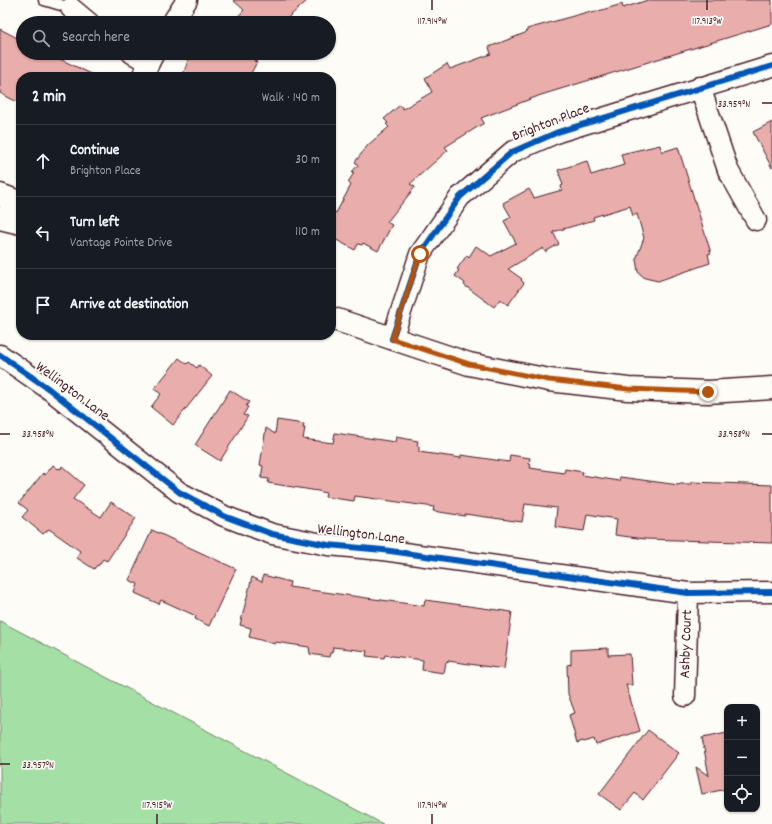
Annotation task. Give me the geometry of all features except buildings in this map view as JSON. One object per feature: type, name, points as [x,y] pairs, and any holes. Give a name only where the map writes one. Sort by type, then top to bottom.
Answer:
[{"type":"street","points":[[177,16],[187,0]]},
{"type":"street","points":[[71,8],[81,16]]},
{"type":"street","name":"Brighton Place","points":[[392,339],[420,254],[460,197],[512,152],[558,132],[772,66]]},
{"type":"street","points":[[700,87],[728,170],[756,220]]},
{"type":"street","points":[[0,195],[16,201]]},
{"type":"street","points":[[0,218],[16,222]]},
{"type":"street","points":[[336,320],[469,364],[549,380],[628,389],[708,392],[772,388]]},
{"type":"street","name":"Wellington Lane","points":[[0,355],[49,389],[179,492],[224,516],[272,534],[328,545],[383,550],[688,593],[772,592]]},
{"type":"street","name":"Ashby Court","points":[[685,696],[688,593]]},
{"type":"lane","points":[[44,0],[71,8]]},
{"type":"green space","points":[[0,621],[383,824],[0,824]]},
{"type":"cycle path","points":[[392,339],[420,254],[460,197],[512,152],[558,132],[772,66]]},
{"type":"cycle path","points":[[0,355],[49,389],[179,492],[224,516],[272,534],[328,545],[383,550],[688,593],[772,592]]},
{"type":"route","points":[[420,254],[392,339],[469,364],[549,380],[628,389],[708,392]]}]
